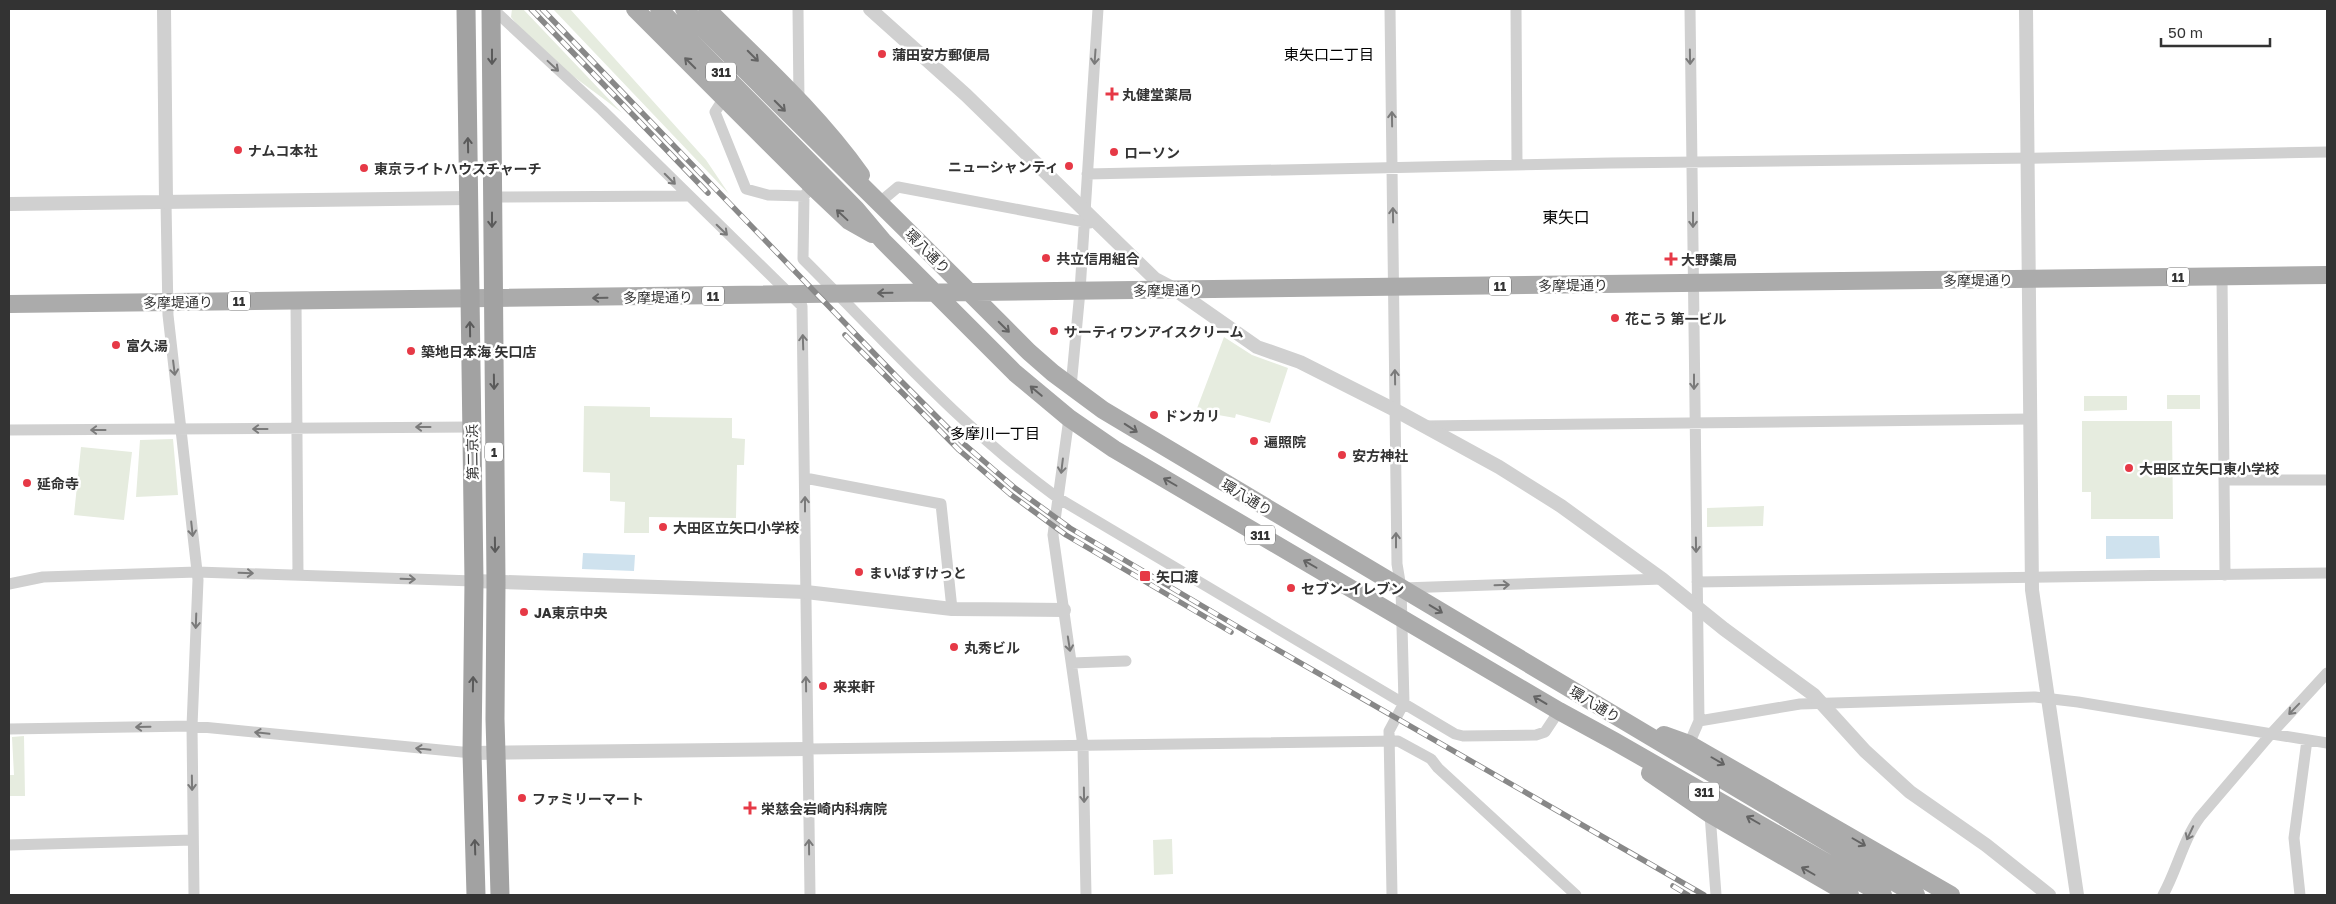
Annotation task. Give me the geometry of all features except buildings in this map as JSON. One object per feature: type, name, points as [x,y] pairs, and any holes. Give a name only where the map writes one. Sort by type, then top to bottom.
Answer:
[{"type":"highway","name":"第二京浜","points":[[466,9],[474,581],[472,753],[476,895]]},
{"type":"highway","name":"第二京浜","points":[[492,9],[496,582],[495,753],[500,895]]},
{"type":"main road","points":[[635,9],[724,98],[808,191],[849,221],[883,241]]},
{"type":"main road","name":"環八通り","points":[[659,9],[856,209],[883,241],[1015,373],[1069,418],[1114,448],[1559,711],[1614,740],[1883,895]]},
{"type":"main road","name":"環八通り","points":[[684,9],[1029,352],[1071,386],[1137,432],[1916,895]]},
{"type":"main road","points":[[707,9],[800,102],[844,152],[880,202]]},
{"type":"main road","name":"多摩堤通り","points":[[9,304],[2327,275]]},
{"type":"main road","points":[[1626,722],[1689,744],[1951,895]]},
{"type":"main road","points":[[1614,740],[1638,765],[1710,814],[1850,895]]},
{"type":"street","points":[[164,9],[167,302],[197,572],[192,726],[194,895]]},
{"type":"street","points":[[492,9],[602,110],[788,295],[802,306],[810,895]]},
{"type":"street","points":[[798,9],[800,102]]},
{"type":"street","points":[[870,9],[966,95],[1085,216],[1101,227],[1155,279],[1257,346],[1300,362],[1395,410],[1499,467],[1561,506],[1662,579],[1724,629],[1808,690],[1865,751],[1910,792],[1986,845],[2049,895]]},
{"type":"street","points":[[1071,386],[1080,291],[1098,9]]},
{"type":"street","points":[[1390,9],[1396,564],[1401,588],[1404,703],[1389,732],[1388,742],[1392,895]]},
{"type":"street","points":[[1516,9],[1517,165]]},
{"type":"street","points":[[1689,744],[1699,721],[1690,9]]},
{"type":"street","points":[[2026,9],[2032,590],[2077,895]]},
{"type":"street","points":[[724,98],[715,112],[746,189],[768,195],[808,191],[803,259],[975,431],[1024,474],[1058,498],[1455,734],[1463,736],[1536,735],[1545,732],[1559,711]]},
{"type":"street","points":[[1088,174],[2327,152]]},
{"type":"street","points":[[880,202],[898,188],[1085,216]]},
{"type":"street","points":[[492,197],[687,196]]},
{"type":"street","points":[[9,204],[468,198]]},
{"type":"street","points":[[2222,276],[2225,575]]},
{"type":"street","points":[[296,301],[298,575]]},
{"type":"street","points":[[1069,418],[1053,535],[1083,746],[1086,895]]},
{"type":"street","points":[[1424,426],[2030,419]]},
{"type":"street","points":[[9,430],[471,427]]},
{"type":"street","points":[[805,478],[941,504],[952,609]]},
{"type":"street","points":[[2224,480],[2327,480]]},
{"type":"street","points":[[9,584],[43,577],[197,572],[806,592],[952,609],[1064,610]]},
{"type":"street","points":[[1697,582],[2327,574]]},
{"type":"street","points":[[1401,588],[1662,579]]},
{"type":"street","points":[[1072,663],[1126,661]]},
{"type":"street","points":[[2163,895],[2191,829],[2270,735],[2327,673]]},
{"type":"street","points":[[1699,721],[1820,703],[2048,698],[2327,743]]},
{"type":"street","points":[[9,729],[192,726],[472,753],[1398,742],[1431,759],[1438,768],[1576,895]]},
{"type":"street","points":[[2300,895],[2294,838],[2307,740]]},
{"type":"street","points":[[1710,814],[1716,895]]},
{"type":"street","points":[[9,845],[193,840]]},
{"type":"shaded area","points":[[512,9],[523,9],[622,113],[536,45],[511,17]]},
{"type":"shaded area","points":[[553,9],[570,9],[706,160],[729,194]]},
{"type":"shaded area","points":[[1224,337],[1252,355],[1288,368],[1270,423],[1236,414],[1235,418],[1196,411]]},
{"type":"shaded area","points":[[2167,395],[2200,395],[2200,409],[2167,409]]},
{"type":"shaded area","points":[[2084,396],[2127,396],[2127,410],[2084,411]]},
{"type":"shaded area","points":[[584,406],[650,407],[650,417],[732,418],[732,438],[745,439],[744,465],[737,465],[736,518],[649,517],[649,533],[624,533],[625,502],[610,501],[610,473],[583,472]]},
{"type":"shaded area","points":[[2082,421],[2172,421],[2173,519],[2091,519],[2091,492],[2082,492]]},
{"type":"shaded area","points":[[173,439],[178,495],[136,497],[140,440]]},
{"type":"shaded area","points":[[81,447],[132,452],[124,520],[74,515]]},
{"type":"shaded area","points":[[1764,506],[1763,526],[1707,527],[1707,508]]},
{"type":"shaded area","points":[[24,736],[25,796],[9,796],[9,775],[14,775],[12,737]]},
{"type":"shaded area","points":[[1172,839],[1173,874],[1154,875],[1153,840]]},
{"type":"water","points":[[2106,536],[2159,536],[2160,558],[2106,559]]},
{"type":"water","points":[[583,553],[635,555],[634,571],[582,569]]},
{"type":"railway","points":[[531,9],[708,193]]},
{"type":"railway","points":[[542,9],[896,376],[964,444],[1015,488],[1070,528],[1250,634],[1704,895]]},
{"type":"railway","points":[[845,335],[959,450],[1010,494],[1066,535],[1231,632]]},
{"type":"railway","points":[[1673,886],[1688,895]]},
{"type":"place","name":"蒲田安方郵便局","points":[[882,54]]},
{"type":"place","name":"丸健堂薬局","points":[[1112,94]]},
{"type":"place","name":"ナムコ本社","points":[[238,150]]},
{"type":"place","name":"ローソン","points":[[1114,152]]},
{"type":"place","name":"ニューシャンティ","points":[[1069,166]]},
{"type":"place","name":"東京ライトハウスチャーチ","points":[[364,168]]},
{"type":"place","name":"共立信用組合","points":[[1046,258]]},
{"type":"place","name":"大野薬局","points":[[1671,259]]},
{"type":"place","name":"花こう 第一ビル","points":[[1615,318]]},
{"type":"place","name":"サーティワンアイスクリーム","points":[[1054,331]]},
{"type":"place","name":"富久湯","points":[[116,345]]},
{"type":"place","name":"築地日本海 矢口店","points":[[411,351]]},
{"type":"place","name":"ドンカリ","points":[[1154,415]]},
{"type":"place","name":"遍照院","points":[[1254,441]]},
{"type":"place","name":"安方神社","points":[[1342,455]]},
{"type":"place","name":"大田区立矢口東小学校","points":[[2129,468]]},
{"type":"place","name":"延命寺","points":[[27,483]]},
{"type":"place","name":"大田区立矢口小学校","points":[[663,527]]},
{"type":"place","name":"まいばすけっと","points":[[859,572]]},
{"type":"place","name":"矢口渡","points":[[1145,576]]},
{"type":"place","name":"セブン-イレブン","points":[[1291,588]]},
{"type":"place","name":"JA東京中央","points":[[524,612]]},
{"type":"place","name":"丸秀ビル","points":[[954,647]]},
{"type":"place","name":"来来軒","points":[[823,686]]},
{"type":"place","name":"ファミリーマート","points":[[522,798]]},
{"type":"place","name":"栄慈会岩崎内科病院","points":[[750,808]]},
{"type":"district","name":"東矢口二丁目","points":[[1329,54]]},
{"type":"district","name":"東矢口","points":[[1566,217]]},
{"type":"district","name":"多摩川一丁目","points":[[995,433]]}]
